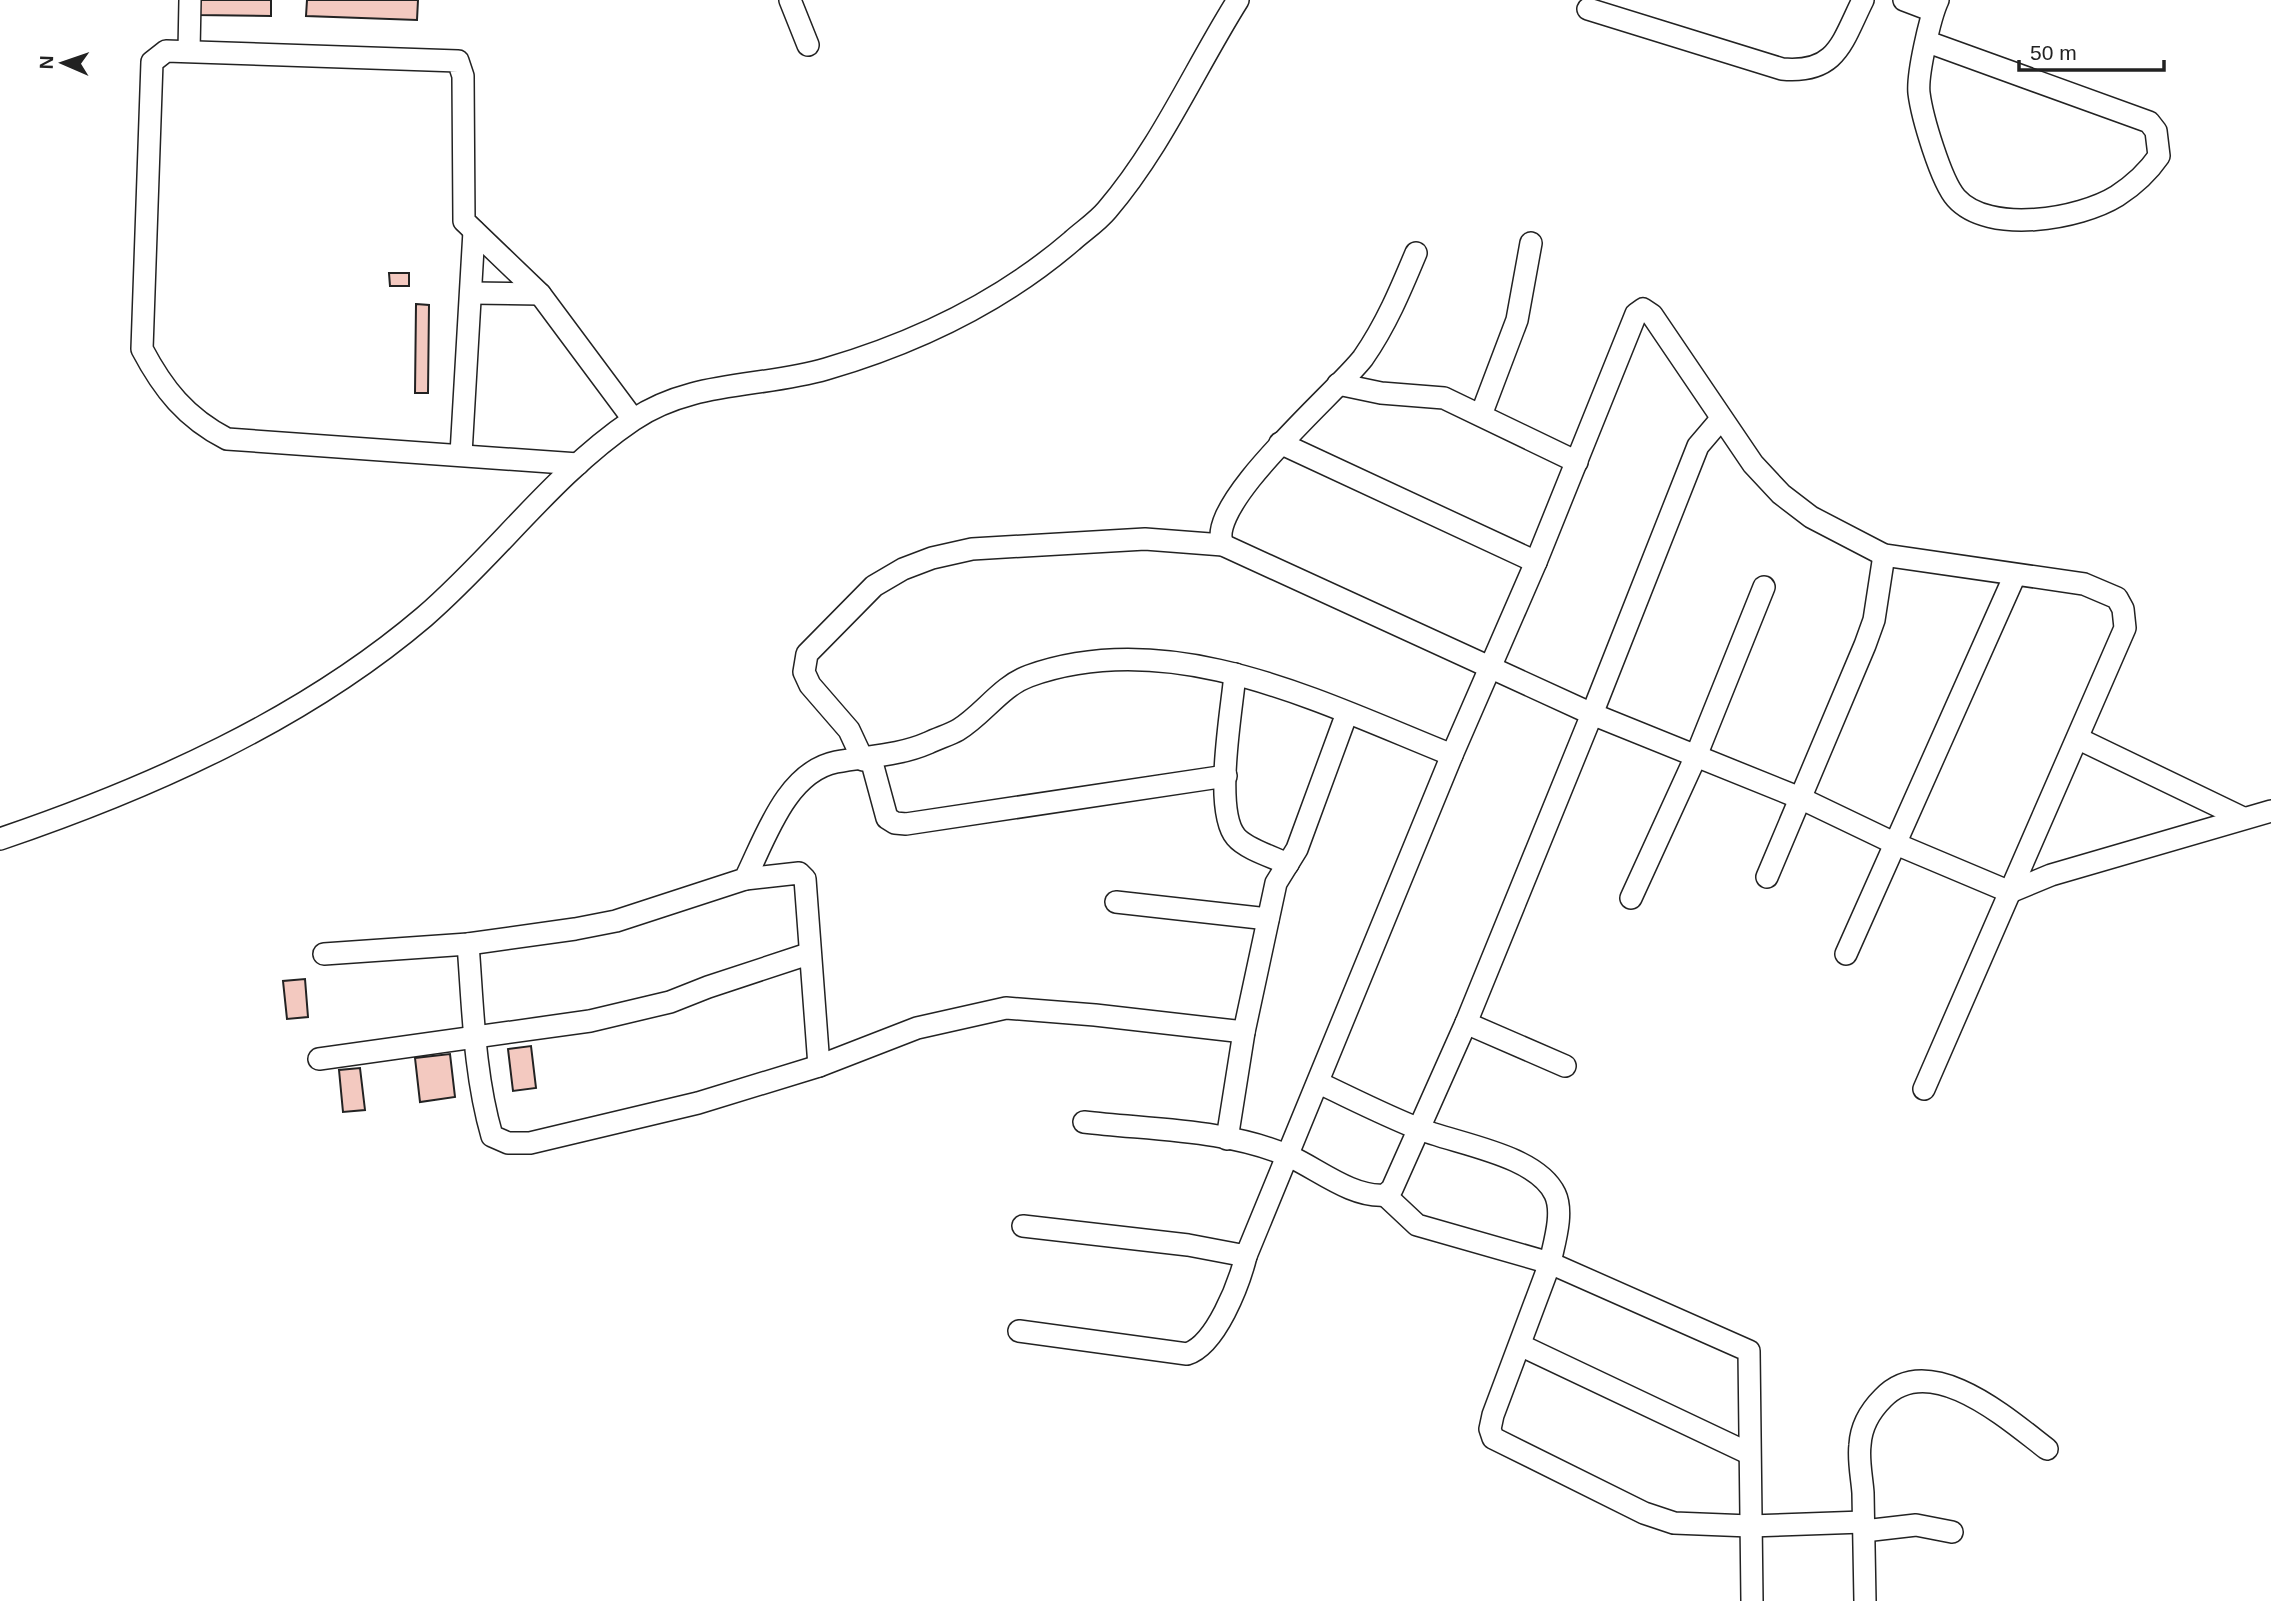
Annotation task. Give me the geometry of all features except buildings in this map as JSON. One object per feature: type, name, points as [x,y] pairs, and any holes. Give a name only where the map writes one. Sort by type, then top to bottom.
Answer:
[{"type":"street","points":[[190,0],[190,51]]},
{"type":"street","points":[[790,0],[808,45]]},
{"type":"street","points":[[0,839],[149,782],[293,709],[367,662],[477,569],[578,464],[633,419],[662,403],[698,390],[789,380],[848,363],[989,303],[1048,261],[1104,214],[1170,121],[1209,47],[1238,0]]},
{"type":"street","points":[[1588,9],[1782,69],[1804,71],[1825,62],[1841,45],[1863,0]]},
{"type":"street","points":[[1904,0],[1936,5],[1928,42],[1919,92],[1938,164],[1955,197],[1968,208],[2014,221],[2066,214],[2115,198],[2151,169],[2159,156],[2156,131],[2149,122],[1928,42]]},
{"type":"street","points":[[578,464],[227,439],[204,427],[185,412],[158,379],[142,349],[152,62],[166,51],[458,61],[463,76],[464,221],[540,294],[633,419]]},
{"type":"street","points":[[461,454],[474,231]]},
{"type":"street","points":[[1481,415],[1517,320],[1531,243]]},
{"type":"street","points":[[1223,545],[1220,529],[1225,514],[1280,443],[1362,359],[1391,312],[1416,253]]},
{"type":"street","points":[[471,293],[540,294]]},
{"type":"street","points":[[1019,1331],[1187,1354],[1199,1351],[1209,1340],[1240,1279],[1246,1256],[1452,755],[1491,670],[1636,314],[1643,309],[1653,315],[1754,464],[1781,494],[1811,517],[1885,555],[2084,584],[2117,598],[2123,609],[2125,628],[2079,739],[1924,1089]]},
{"type":"street","points":[[1338,384],[1391,394],[1429,394],[1481,415],[1577,462]]},
{"type":"street","points":[[1385,1195],[1392,1189],[1466,1023],[1698,446],[1721,419]]},
{"type":"street","points":[[1280,443],[1536,562]]},
{"type":"street","points":[[1226,776],[906,824],[895,823],[887,818],[867,759],[849,730],[810,685],[804,665],[807,654],[874,586],[912,565],[972,549],[1144,539],[1223,545],[1491,670],[1800,798],[1896,844],[2010,892],[2051,874],[2271,811]]},
{"type":"street","points":[[1767,877],[1874,620],[1885,555]]},
{"type":"street","points":[[1846,954],[2015,575]]},
{"type":"street","points":[[1631,898],[1696,756],[1764,587]]},
{"type":"street","points":[[745,879],[785,800],[815,768],[913,749],[959,729],[1027,676],[1074,665],[1132,659],[1178,660],[1235,674],[1347,713],[1452,755]]},
{"type":"street","points":[[1235,674],[1226,776],[1227,823],[1237,839],[1288,864]]},
{"type":"street","points":[[1227,1139],[1244,1032],[1276,883],[1297,849],[1347,713]]},
{"type":"street","points":[[2079,739],[2243,818]]},
{"type":"street","points":[[324,954],[468,944],[616,921],[745,879],[785,872],[799,873],[805,879],[808,894],[808,954],[819,1066]]},
{"type":"street","points":[[1116,902],[1268,919]]},
{"type":"street","points":[[468,944],[475,1038],[486,1114],[492,1136],[508,1143],[530,1143],[698,1103],[819,1066],[917,1028],[1006,1009],[1108,1016],[1244,1032]]},
{"type":"street","points":[[319,1059],[590,1021],[643,1009],[808,954]]},
{"type":"street","points":[[1466,1023],[1565,1066]]},
{"type":"street","points":[[1319,1083],[1418,1129],[1503,1156],[1547,1181],[1556,1197],[1550,1263],[1493,1415],[1490,1429],[1493,1438],[1644,1513],[1674,1522],[1751,1526],[1916,1525],[1952,1532]]},
{"type":"street","points":[[1084,1122],[1249,1142],[1289,1156],[1360,1191],[1385,1195],[1417,1226],[1550,1263],[1749,1351],[1748,1453],[1752,1601]]},
{"type":"street","points":[[1023,1226],[1188,1245],[1246,1256]]},
{"type":"street","points":[[1520,1345],[1748,1453]]},
{"type":"street","points":[[1865,1601],[1860,1445],[1871,1410],[1886,1394],[1906,1382],[1924,1381],[1956,1389],[1975,1398],[2047,1449]]}]
